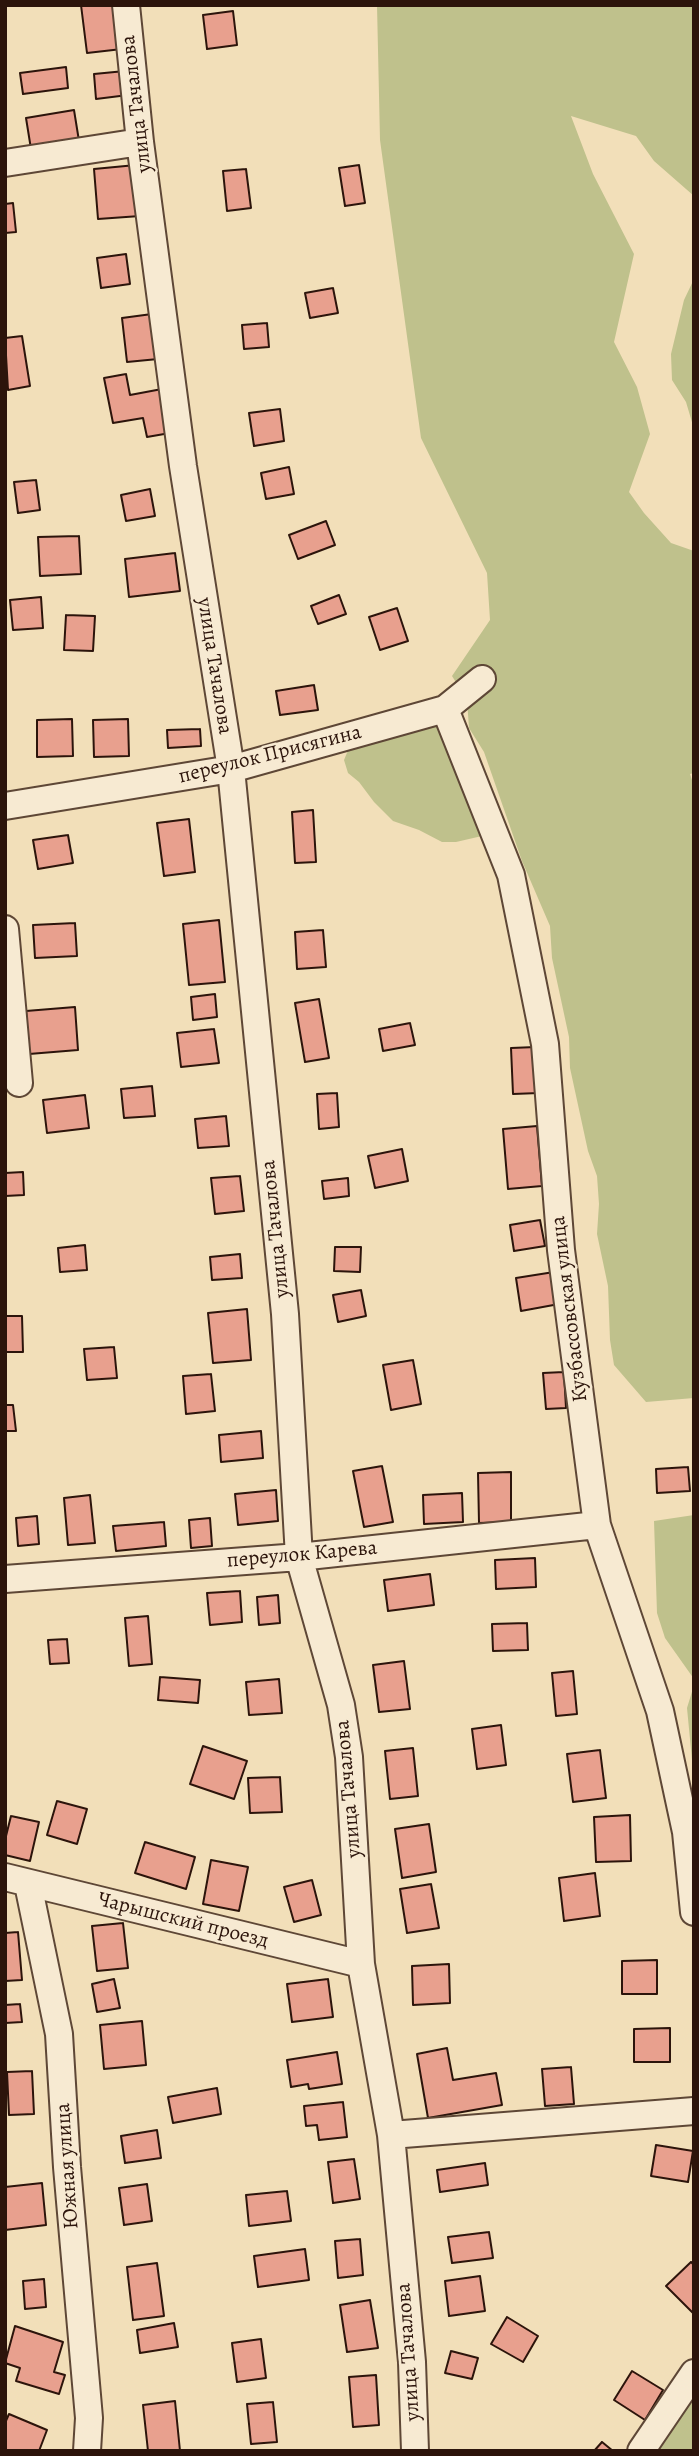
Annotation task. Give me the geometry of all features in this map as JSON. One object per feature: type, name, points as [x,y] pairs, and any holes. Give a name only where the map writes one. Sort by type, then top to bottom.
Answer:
[{"type":"street","name":"улица Тачалова","points":[[125,5],[183,466],[231,769],[285,1314],[299,1557],[341,1704],[349,1757],[360,1965],[391,2135],[412,2362],[415,2451]]},
{"type":"street","points":[[5,163],[141,142]]},
{"type":"street","name":"переулок Присягина","points":[[5,806],[231,769],[445,709],[482,678]]},
{"type":"street","name":"Кузбассовская улица","points":[[445,709],[511,875],[545,1044],[561,1250],[597,1525],[660,1711],[686,1832],[694,1912]]},
{"type":"street","points":[[5,929],[19,1083]]},
{"type":"street","name":"переулок Карева","points":[[5,1578],[299,1557],[597,1525]]},
{"type":"street","name":"Чарышский проезд","points":[[17,1880],[360,1965]]},
{"type":"street","name":"Южная улица","points":[[17,1880],[58,2034],[89,2418],[87,2451]]},
{"type":"street","points":[[391,2135],[694,2111]]},
{"type":"street","points":[[641,2451],[694,2372]]},
{"type":"green space","points":[[377,5],[694,5],[694,196],[654,161],[636,136],[571,116],[593,174],[634,254],[614,342],[637,387],[650,434],[629,492],[671,543],[694,551],[694,773],[690,774],[694,786],[694,1398],[646,1402],[614,1365],[608,1286],[597,1234],[597,1176],[588,1151],[570,1068],[569,1037],[552,958],[550,926],[522,861],[484,752],[469,728],[467,700],[452,676],[490,620],[487,573],[421,438],[380,140]]},
{"type":"green space","points":[[694,279],[694,429],[686,402],[672,380],[671,354],[684,300]]},
{"type":"green space","points":[[425,725],[439,727],[482,836],[442,842],[393,821],[348,773],[344,760],[349,748]]},
{"type":"green space","points":[[694,1515],[694,1679],[665,1638],[657,1613],[654,1521]]},
{"type":"green space","points":[[694,1685],[694,1763],[687,1708]]},
{"type":"green space","points":[[694,2400],[694,2451],[658,2451],[660,2435],[670,2428]]},
{"type":"building","points":[[81,5],[117,5],[122,49],[87,53]]},
{"type":"building","points":[[233,11],[237,45],[207,49],[203,15]]},
{"type":"building","points":[[66,67],[68,88],[23,94],[20,73]]},
{"type":"building","points":[[125,71],[128,95],[96,99],[94,74]]},
{"type":"building","points":[[74,110],[79,141],[31,149],[26,118]]},
{"type":"building","points":[[136,165],[140,216],[98,219],[94,169]]},
{"type":"building","points":[[359,165],[365,203],[345,206],[339,168]]},
{"type":"building","points":[[246,169],[251,208],[227,211],[223,171]]},
{"type":"building","points":[[13,203],[16,232],[5,233],[5,204]]},
{"type":"building","points":[[126,254],[130,284],[101,288],[97,258]]},
{"type":"building","points":[[333,288],[338,313],[310,318],[305,293]]},
{"type":"building","points":[[152,314],[158,359],[127,362],[122,318]]},
{"type":"building","points":[[267,323],[269,347],[244,349],[242,325]]},
{"type":"building","points":[[22,336],[30,386],[8,390],[5,338]]},
{"type":"building","points":[[126,374],[130,395],[162,389],[170,433],[147,437],[143,418],[113,423],[104,378]]},
{"type":"building","points":[[280,409],[284,441],[254,446],[249,413]]},
{"type":"building","points":[[289,467],[294,494],[266,499],[261,473]]},
{"type":"building","points":[[36,480],[40,510],[18,513],[14,482]]},
{"type":"building","points":[[150,489],[155,516],[126,521],[121,495]]},
{"type":"building","points":[[326,521],[335,545],[298,559],[289,535]]},
{"type":"building","points":[[79,536],[81,574],[40,576],[38,537]]},
{"type":"building","points":[[175,553],[180,591],[129,597],[125,559]]},
{"type":"building","points":[[339,595],[346,614],[318,624],[311,606]]},
{"type":"building","points":[[41,597],[43,628],[13,630],[10,600]]},
{"type":"building","points":[[397,608],[408,641],[380,650],[369,617]]},
{"type":"building","points":[[66,615],[95,616],[93,651],[64,650]]},
{"type":"building","points":[[314,685],[318,710],[280,715],[276,691]]},
{"type":"building","points":[[72,719],[73,756],[37,757],[37,720]]},
{"type":"building","points":[[128,719],[129,756],[94,757],[93,720]]},
{"type":"building","points":[[200,729],[201,746],[168,748],[167,730]]},
{"type":"building","points":[[313,810],[316,862],[295,863],[292,812]]},
{"type":"building","points":[[189,819],[195,872],[164,876],[157,823]]},
{"type":"building","points":[[68,835],[73,863],[38,869],[33,840]]},
{"type":"building","points":[[219,920],[225,982],[189,985],[183,924]]},
{"type":"building","points":[[75,923],[77,956],[35,958],[33,925]]},
{"type":"building","points":[[323,930],[326,967],[297,969],[295,932]]},
{"type":"building","points":[[215,994],[217,1017],[193,1020],[191,997]]},
{"type":"building","points":[[319,999],[329,1058],[305,1062],[295,1003]]},
{"type":"building","points":[[75,1007],[78,1050],[29,1054],[26,1011]]},
{"type":"building","points":[[410,1023],[415,1045],[383,1051],[379,1029]]},
{"type":"building","points":[[214,1029],[219,1063],[181,1067],[177,1033]]},
{"type":"building","points":[[536,1047],[539,1093],[513,1094],[511,1048]]},
{"type":"building","points":[[152,1086],[155,1116],[124,1118],[121,1089]]},
{"type":"building","points":[[337,1093],[339,1127],[319,1129],[317,1094]]},
{"type":"building","points":[[85,1095],[89,1128],[47,1133],[43,1100]]},
{"type":"building","points":[[226,1116],[229,1146],[198,1148],[195,1119]]},
{"type":"building","points":[[537,1126],[542,1186],[508,1189],[503,1129]]},
{"type":"building","points":[[402,1149],[408,1181],[375,1188],[368,1156]]},
{"type":"building","points":[[23,1172],[24,1195],[5,1196],[5,1173]]},
{"type":"building","points":[[240,1176],[244,1211],[215,1214],[211,1178]]},
{"type":"building","points":[[348,1178],[349,1196],[324,1199],[322,1181]]},
{"type":"building","points":[[540,1220],[545,1246],[514,1251],[510,1225]]},
{"type":"building","points":[[85,1245],[87,1270],[60,1272],[58,1248]]},
{"type":"building","points":[[335,1247],[361,1247],[360,1272],[334,1271]]},
{"type":"building","points":[[240,1254],[242,1278],[212,1280],[210,1257]]},
{"type":"building","points":[[554,1272],[559,1304],[521,1311],[516,1278]]},
{"type":"building","points":[[361,1290],[366,1316],[338,1322],[333,1295]]},
{"type":"building","points":[[247,1309],[251,1360],[213,1363],[208,1313]]},
{"type":"building","points":[[5,1316],[22,1316],[23,1352],[5,1352]]},
{"type":"building","points":[[114,1347],[117,1378],[87,1380],[84,1349]]},
{"type":"building","points":[[413,1360],[421,1404],[391,1410],[383,1365]]},
{"type":"building","points":[[564,1372],[566,1408],[546,1409],[543,1373]]},
{"type":"building","points":[[211,1374],[215,1411],[186,1414],[183,1376]]},
{"type":"building","points":[[5,1405],[13,1405],[16,1431],[5,1431]]},
{"type":"building","points":[[261,1431],[263,1458],[221,1462],[219,1435]]},
{"type":"building","points":[[382,1466],[393,1522],[364,1527],[353,1471]]},
{"type":"building","points":[[688,1467],[690,1491],[657,1493],[656,1469]]},
{"type":"building","points":[[511,1472],[511,1522],[479,1523],[478,1473]]},
{"type":"building","points":[[276,1490],[278,1521],[238,1525],[235,1494]]},
{"type":"building","points":[[462,1493],[463,1522],[424,1524],[423,1495]]},
{"type":"building","points":[[90,1495],[95,1543],[68,1545],[64,1498]]},
{"type":"building","points":[[37,1516],[39,1544],[18,1546],[16,1518]]},
{"type":"building","points":[[210,1518],[212,1546],[191,1548],[189,1520]]},
{"type":"building","points":[[164,1522],[166,1546],[116,1551],[113,1526]]},
{"type":"building","points":[[535,1558],[536,1587],[496,1589],[495,1560]]},
{"type":"building","points":[[430,1574],[434,1605],[388,1611],[384,1580]]},
{"type":"building","points":[[240,1591],[242,1622],[210,1625],[207,1593]]},
{"type":"building","points":[[278,1595],[280,1623],[259,1625],[257,1597]]},
{"type":"building","points":[[148,1616],[152,1664],[129,1666],[125,1618]]},
{"type":"building","points":[[527,1623],[528,1650],[493,1651],[492,1624]]},
{"type":"building","points":[[67,1639],[69,1663],[50,1664],[48,1640]]},
{"type":"building","points":[[404,1661],[410,1709],[379,1712],[373,1665]]},
{"type":"building","points":[[573,1671],[577,1714],[556,1716],[552,1673]]},
{"type":"building","points":[[160,1677],[200,1680],[198,1703],[158,1700]]},
{"type":"building","points":[[279,1679],[282,1713],[249,1715],[246,1682]]},
{"type":"building","points":[[501,1725],[506,1765],[477,1769],[472,1729]]},
{"type":"building","points":[[203,1746],[247,1761],[234,1799],[190,1784]]},
{"type":"building","points":[[413,1748],[418,1796],[390,1799],[385,1751]]},
{"type":"building","points":[[600,1750],[606,1798],[573,1802],[567,1754]]},
{"type":"building","points":[[280,1777],[282,1812],[250,1813],[248,1778]]},
{"type":"building","points":[[57,1801],[87,1809],[77,1844],[47,1835]]},
{"type":"building","points":[[630,1815],[631,1861],[596,1862],[594,1817]]},
{"type":"building","points":[[11,1816],[39,1822],[30,1861],[5,1855],[5,1840]]},
{"type":"building","points":[[429,1824],[436,1872],[402,1878],[395,1829]]},
{"type":"building","points":[[145,1842],[195,1857],[186,1889],[135,1873]]},
{"type":"building","points":[[211,1860],[248,1867],[239,1911],[203,1904]]},
{"type":"building","points":[[595,1873],[600,1916],[564,1921],[559,1878]]},
{"type":"building","points":[[312,1880],[321,1915],[294,1922],[284,1887]]},
{"type":"building","points":[[431,1884],[439,1928],[407,1933],[400,1889]]},
{"type":"building","points":[[123,1923],[128,1968],[97,1971],[92,1926]]},
{"type":"building","points":[[18,1932],[22,1980],[5,1981],[5,1933]]},
{"type":"building","points":[[657,1960],[657,1994],[622,1994],[622,1961]]},
{"type":"building","points":[[449,1964],[450,2003],[413,2005],[412,1966]]},
{"type":"building","points":[[114,1979],[120,2008],[97,2012],[92,1984]]},
{"type":"building","points":[[328,1979],[333,2017],[292,2022],[287,1984]]},
{"type":"building","points":[[20,2004],[22,2022],[5,2023],[5,2005]]},
{"type":"building","points":[[142,2021],[146,2065],[104,2069],[100,2025]]},
{"type":"building","points":[[670,2028],[670,2062],[634,2062],[634,2029]]},
{"type":"building","points":[[447,2048],[453,2080],[496,2073],[502,2105],[428,2118],[417,2054]]},
{"type":"building","points":[[337,2052],[342,2084],[309,2089],[308,2084],[291,2087],[287,2060]]},
{"type":"building","points":[[571,2067],[574,2104],[545,2106],[542,2069]]},
{"type":"building","points":[[32,2071],[34,2114],[9,2115],[7,2072]]},
{"type":"building","points":[[217,2088],[221,2114],[173,2123],[168,2097]]},
{"type":"building","points":[[343,2102],[347,2137],[319,2140],[317,2125],[306,2126],[304,2106]]},
{"type":"building","points":[[157,2130],[161,2158],[125,2163],[121,2136]]},
{"type":"building","points":[[656,2145],[693,2151],[688,2182],[651,2176]]},
{"type":"building","points":[[354,2159],[360,2199],[333,2203],[328,2162]]},
{"type":"building","points":[[485,2163],[488,2185],[440,2192],[437,2170]]},
{"type":"building","points":[[42,2183],[46,2225],[5,2230],[5,2187]]},
{"type":"building","points":[[147,2184],[152,2221],[124,2225],[119,2188]]},
{"type":"building","points":[[287,2191],[291,2221],[249,2226],[246,2195]]},
{"type":"building","points":[[489,2232],[493,2258],[452,2263],[448,2237]]},
{"type":"building","points":[[360,2239],[363,2275],[338,2278],[335,2241]]},
{"type":"building","points":[[305,2249],[309,2280],[258,2287],[254,2256]]},
{"type":"building","points":[[691,2262],[694,2265],[694,2314],[666,2286]]},
{"type":"building","points":[[157,2263],[164,2316],[133,2320],[127,2267]]},
{"type":"building","points":[[480,2276],[485,2311],[449,2316],[445,2281]]},
{"type":"building","points":[[44,2279],[46,2307],[25,2309],[23,2281]]},
{"type":"building","points":[[370,2300],[378,2348],[347,2352],[340,2305]]},
{"type":"building","points":[[507,2317],[538,2336],[523,2362],[491,2344]]},
{"type":"building","points":[[174,2323],[178,2347],[140,2353],[137,2330]]},
{"type":"building","points":[[15,2326],[63,2342],[54,2372],[65,2375],[59,2394],[16,2381],[20,2368],[5,2363]]},
{"type":"building","points":[[261,2339],[266,2378],[237,2382],[232,2343]]},
{"type":"building","points":[[451,2351],[478,2358],[472,2379],[445,2373]]},
{"type":"building","points":[[632,2371],[663,2390],[645,2420],[614,2400]]},
{"type":"building","points":[[376,2375],[379,2425],[353,2427],[349,2377]]},
{"type":"building","points":[[175,2401],[180,2451],[148,2451],[143,2405]]},
{"type":"building","points":[[273,2402],[277,2442],[251,2444],[247,2404]]},
{"type":"building","points":[[9,2414],[47,2430],[39,2451],[5,2451],[5,2423]]},
{"type":"building","points":[[602,2442],[613,2451],[594,2451]]}]
